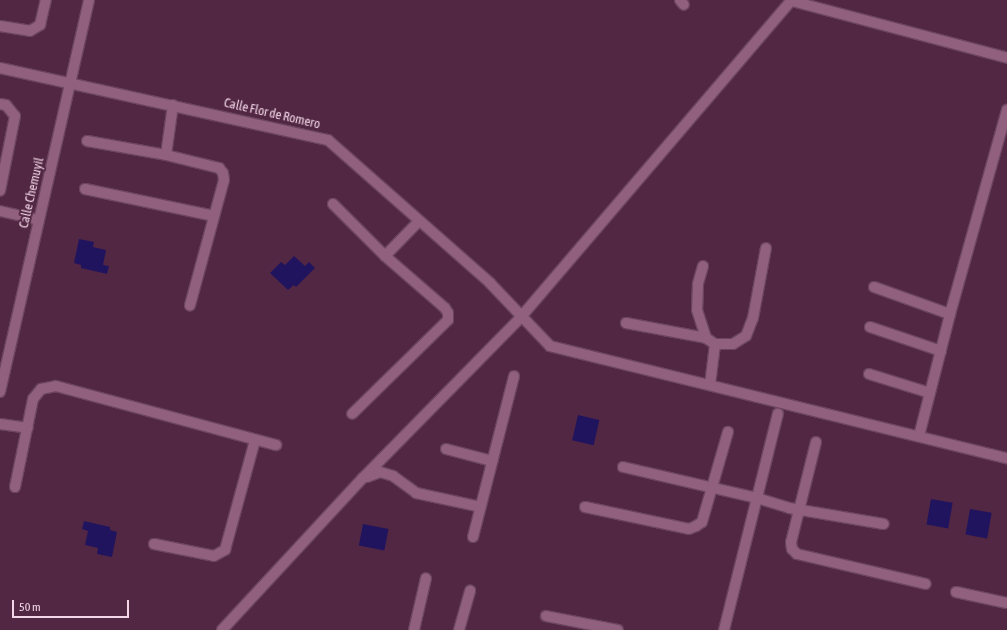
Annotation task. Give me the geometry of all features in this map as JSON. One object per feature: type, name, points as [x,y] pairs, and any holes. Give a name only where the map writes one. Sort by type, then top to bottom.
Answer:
[{"type":"street","points":[[0,26],[30,31],[40,25],[46,0]]},
{"type":"street","name":"Calle Chemuyil","points":[[0,392],[89,0]]},
{"type":"street","points":[[222,630],[363,478],[521,317],[792,0],[1007,58]]},
{"type":"street","name":"Calle Flor de Romero","points":[[0,68],[70,82],[328,140],[490,283],[550,346],[1007,458]]},
{"type":"street","points":[[0,104],[6,105],[15,116],[0,191]]},
{"type":"street","points":[[166,155],[173,105]]},
{"type":"street","points":[[919,436],[950,314],[1007,110]]},
{"type":"street","points":[[87,141],[166,155],[219,168],[223,173],[224,180],[190,305]]},
{"type":"street","points":[[85,189],[214,216]]},
{"type":"street","points":[[333,204],[385,256],[446,308],[448,313],[448,320],[352,414]]},
{"type":"street","points":[[0,212],[39,220]]},
{"type":"street","points":[[385,256],[419,221]]},
{"type":"street","points":[[626,323],[706,338],[715,344],[733,344],[746,336],[753,318],[766,248]]},
{"type":"street","points":[[703,266],[698,284],[697,310],[706,338]]},
{"type":"street","points":[[874,287],[950,314]]},
{"type":"street","points":[[870,327],[941,351]]},
{"type":"street","points":[[710,385],[715,344]]},
{"type":"street","points":[[869,374],[930,392]]},
{"type":"street","points":[[473,537],[514,376]]},
{"type":"street","points":[[15,487],[34,399],[42,389],[56,386],[276,445]]},
{"type":"street","points":[[724,630],[778,414]]},
{"type":"street","points":[[0,424],[28,428]]},
{"type":"street","points":[[586,507],[689,529],[702,522],[728,432]]},
{"type":"street","points":[[154,544],[214,556],[225,550],[255,440]]},
{"type":"street","points":[[816,442],[791,542],[792,549],[797,554],[926,584]]},
{"type":"street","points":[[446,449],[492,461]]},
{"type":"street","points":[[623,467],[757,498],[789,508],[884,524]]},
{"type":"street","points":[[363,478],[380,472],[393,476],[416,493],[480,507]]},
{"type":"street","points":[[414,630],[426,578]]},
{"type":"street","points":[[459,630],[470,591]]},
{"type":"street","points":[[956,592],[1007,603]]},
{"type":"street","points":[[546,616],[618,630]]},
{"type":"shaded area","points":[[79,239],[94,242],[93,247],[106,250],[103,265],[109,266],[107,274],[81,268],[81,265],[74,263]]},
{"type":"shaded area","points":[[294,256],[305,266],[309,262],[315,268],[296,287],[294,285],[288,290],[270,273],[281,262],[285,265]]},
{"type":"shaded area","points":[[578,415],[599,420],[594,445],[572,440]]},
{"type":"shaded area","points":[[931,499],[953,503],[948,528],[926,525]]},
{"type":"shaded area","points":[[970,509],[992,513],[987,538],[965,535]]},
{"type":"shaded area","points":[[84,521],[110,527],[110,530],[117,532],[112,557],[97,554],[98,548],[85,545],[88,531],[82,529]]},
{"type":"shaded area","points":[[363,524],[389,529],[384,551],[359,546]]}]
